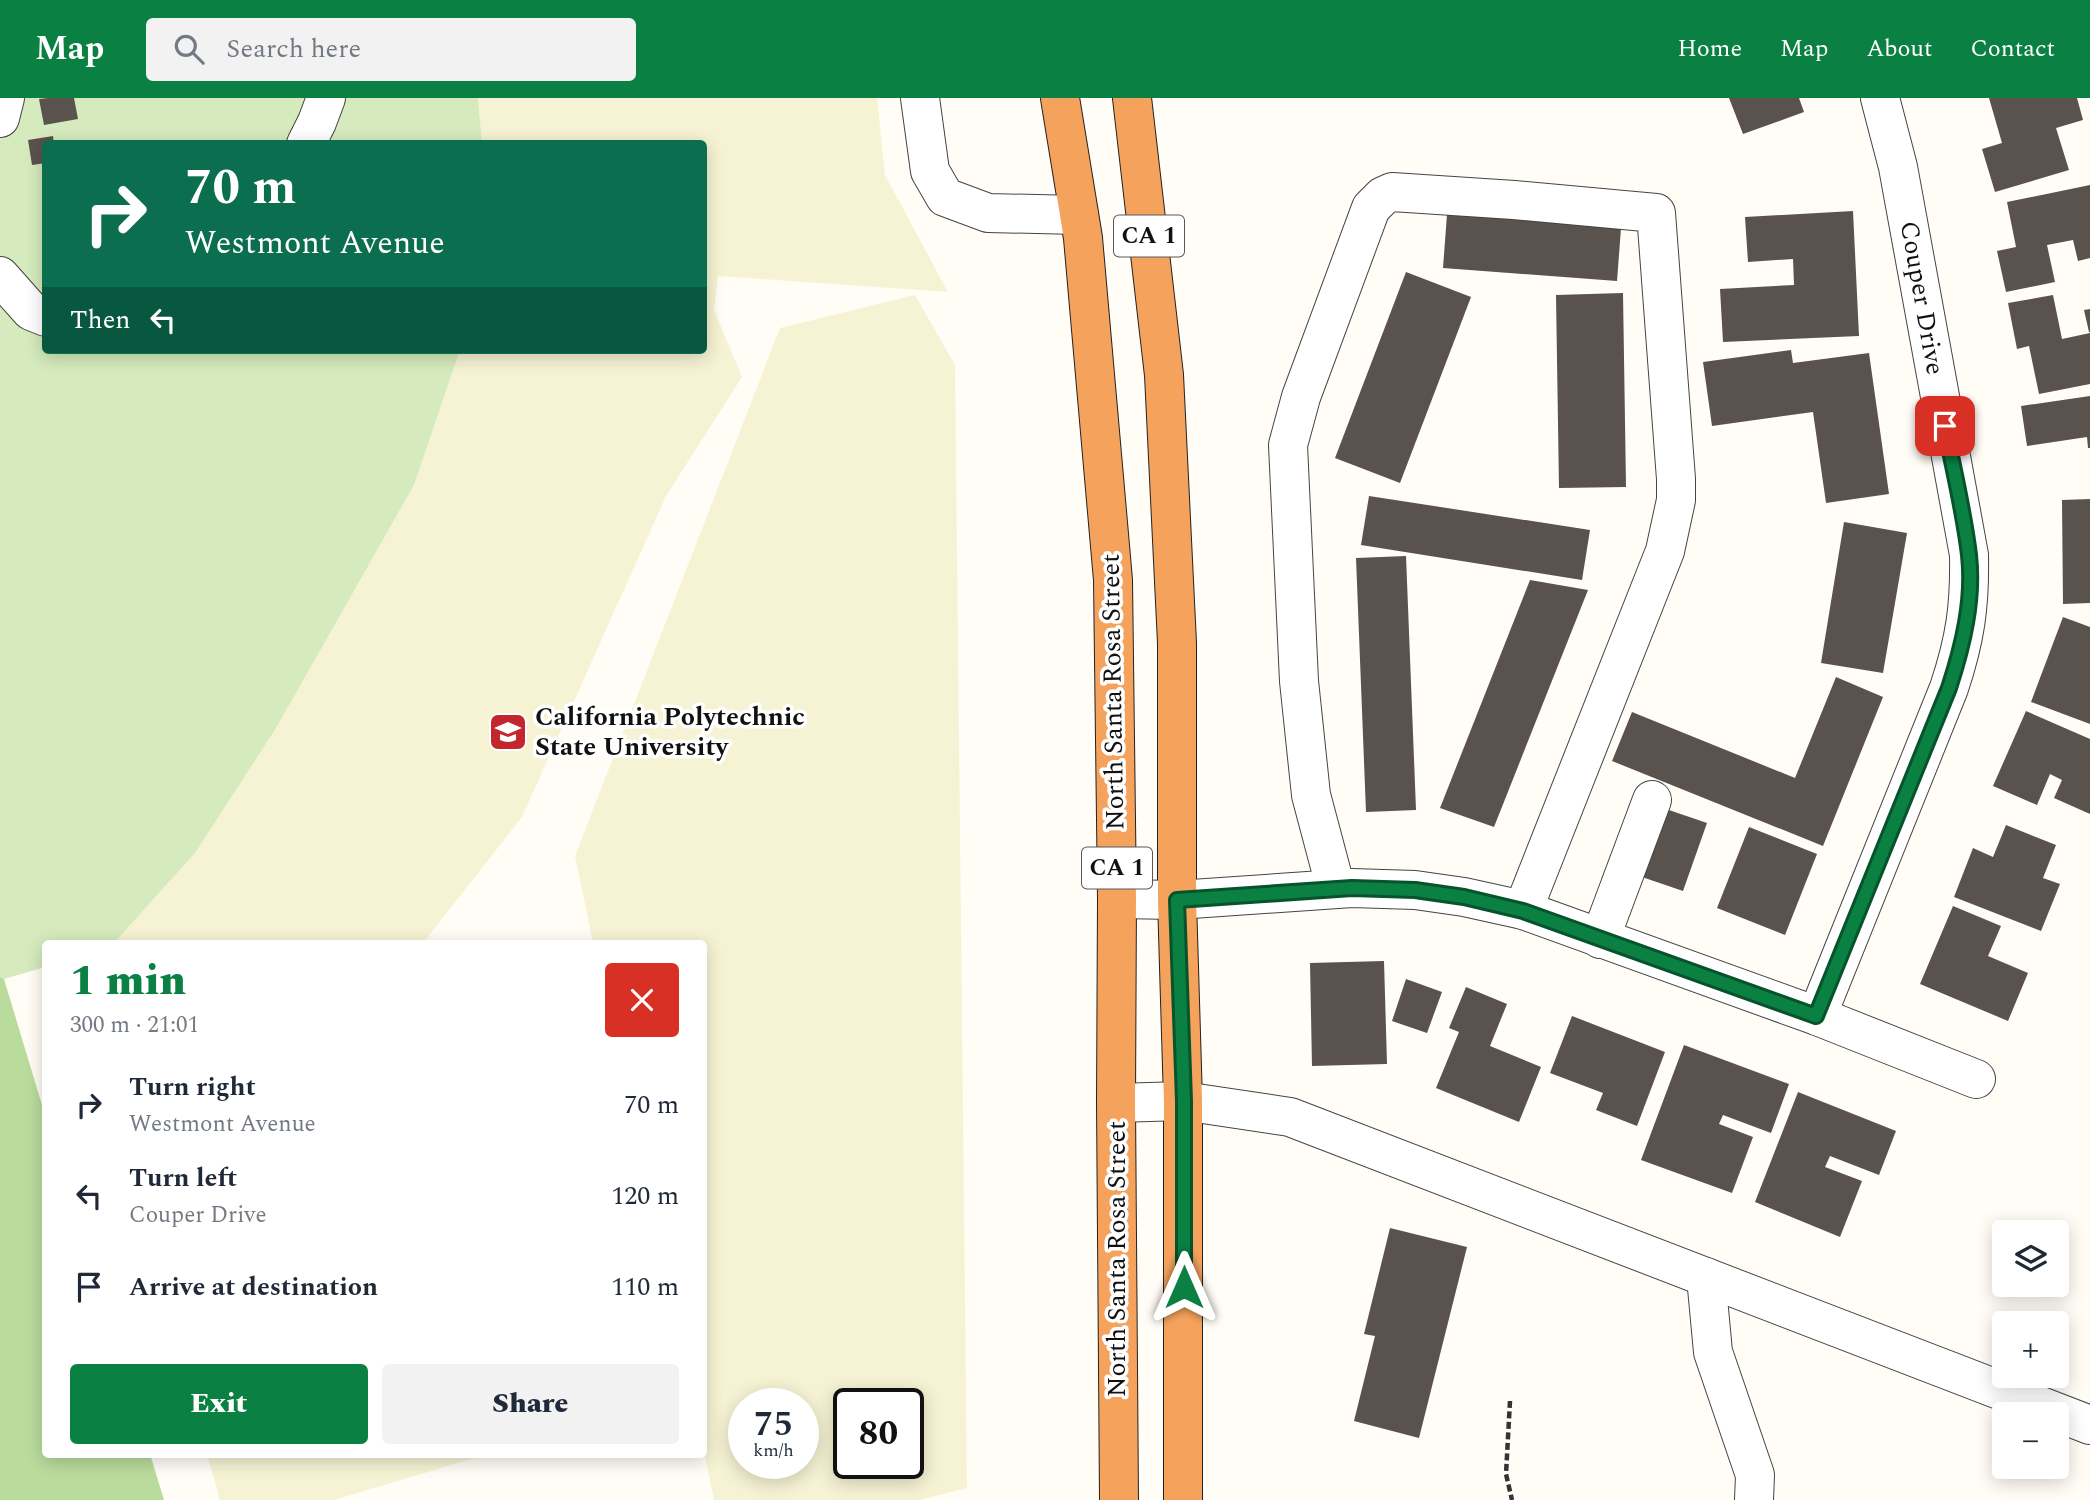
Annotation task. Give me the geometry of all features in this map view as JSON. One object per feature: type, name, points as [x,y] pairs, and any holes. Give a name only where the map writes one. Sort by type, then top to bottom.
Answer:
[{"type":"highway","name":"North Santa Rosa Street","points":[[1060,98],[1083,238],[1113,580],[1119,1500]]},
{"type":"highway","name":"CA 1","points":[[1132,98],[1164,375],[1177,643],[1177,900],[1184,1101],[1184,1500]]},
{"type":"street","points":[[0,118],[5,98]]},
{"type":"street","points":[[308,140],[326,98]]},
{"type":"street","points":[[920,98],[930,171],[945,197],[988,214],[1079,215]]},
{"type":"street","name":"Couper Drive","points":[[1816,1016],[1949,688],[1966,623],[1969,589],[1969,555],[1898,167],[1880,98]]},
{"type":"street","points":[[1336,889],[1311,795],[1299,681],[1288,445],[1301,397],[1371,208],[1383,196],[1392,192],[1656,213],[1676,500],[1665,551],[1523,911]]},
{"type":"street","points":[[0,276],[32,311],[42,315]]},
{"type":"street","points":[[1600,939],[1652,800]]},
{"type":"street","points":[[1117,899],[1177,900],[1352,888],[1415,890],[1464,897],[1523,911],[1816,1016],[1976,1079]]},
{"type":"street","points":[[1116,1103],[1184,1101],[1290,1118],[2090,1425]]},
{"type":"street","points":[[1706,1277],[1713,1352],[1755,1475],[1755,1500]]},
{"type":"path","points":[[1510,1401],[1506,1474],[1512,1500]]},
{"type":"shaded area","points":[[478,98],[877,98],[885,175],[948,292],[718,276],[714,310],[742,377],[666,496],[522,817],[425,940],[117,940],[195,853],[414,485],[459,354],[707,354],[707,140],[482,140]]},
{"type":"shaded area","points":[[915,295],[955,365],[967,1488],[920,1500],[714,1500],[705,1458],[707,940],[592,940],[575,856],[780,328]]},
{"type":"shaded area","points":[[208,1458],[475,1458],[334,1500],[220,1500]]},
{"type":"green space","points":[[0,98],[478,98],[482,140],[42,140],[42,354],[459,354],[414,485],[276,728],[195,853],[117,940],[42,940],[42,968],[4,979],[0,977]]},
{"type":"green space","points":[[0,977],[4,979],[42,1105],[42,1458],[151,1458],[164,1500],[0,1500]]},
{"type":"building","points":[[74,98],[78,119],[44,125],[39,99]]},
{"type":"building","points":[[1729,98],[1799,98],[1804,112],[1743,134]]},
{"type":"building","points":[[1989,98],[2077,98],[2083,120],[2056,128],[2069,170],[1995,192],[1982,149],[2002,143]]},
{"type":"building","points":[[53,136],[54,140],[42,140],[42,164],[32,165],[28,140]]},
{"type":"building","points":[[2090,185],[2090,258],[2078,261],[2073,240],[2047,245],[2055,282],[2006,292],[1997,251],[2016,247],[2007,202]]},
{"type":"building","points":[[1448,201],[1622,215],[1617,281],[1443,268]]},
{"type":"building","points":[[1853,211],[1859,336],[1723,342],[1720,289],[1794,285],[1793,259],[1748,262],[1745,217]]},
{"type":"building","points":[[1406,272],[1471,297],[1400,483],[1335,458]]},
{"type":"building","points":[[1623,293],[1626,487],[1559,488],[1556,295]]},
{"type":"building","points":[[2053,295],[2062,339],[2090,333],[2090,384],[2039,394],[2029,346],[2017,349],[2008,303]]},
{"type":"building","points":[[2090,309],[2090,332],[2089,332],[2084,310]]},
{"type":"building","points":[[1791,350],[1793,363],[1869,353],[1889,494],[1826,503],[1813,412],[1712,426],[1703,362]]},
{"type":"building","points":[[2090,396],[2090,448],[2087,437],[2027,446],[2021,406]]},
{"type":"building","points":[[1369,496],[1590,530],[1582,580],[1361,545]]},
{"type":"building","points":[[2090,499],[2090,603],[2063,604],[2062,500]]},
{"type":"building","points":[[1844,522],[1907,533],[1883,673],[1821,663]]},
{"type":"building","points":[[1406,556],[1416,810],[1366,812],[1356,558]]},
{"type":"building","points":[[1530,580],[1588,590],[1494,827],[1440,808]]},
{"type":"building","points":[[2063,617],[2090,627],[2090,724],[2031,702]]},
{"type":"building","points":[[1836,677],[1883,697],[1823,846],[1612,761],[1632,712],[1795,778]]},
{"type":"building","points":[[2026,711],[2090,739],[2090,814],[2054,798],[2062,780],[2050,774],[2037,805],[1993,786]]},
{"type":"building","points":[[1666,809],[1707,823],[1683,891],[1642,877]]},
{"type":"building","points":[[2006,825],[2056,845],[2043,878],[2060,884],[2041,931],[1954,897],[1973,848],[1993,857]]},
{"type":"building","points":[[1749,827],[1817,854],[1785,935],[1717,908]]},
{"type":"building","points":[[1953,906],[2001,926],[1988,956],[2028,973],[2008,1021],[1920,984]]},
{"type":"building","points":[[1384,961],[1387,1064],[1312,1066],[1310,963]]},
{"type":"building","points":[[1406,979],[1442,992],[1427,1033],[1392,1021]]},
{"type":"building","points":[[1466,987],[1507,1004],[1490,1046],[1541,1067],[1519,1122],[1436,1088],[1459,1032],[1449,1028]]},
{"type":"building","points":[[1572,1016],[1665,1052],[1637,1126],[1596,1110],[1603,1093],[1550,1073]]},
{"type":"building","points":[[1684,1045],[1789,1084],[1771,1133],[1723,1115],[1719,1124],[1753,1137],[1732,1193],[1641,1160]]},
{"type":"building","points":[[1798,1092],[1896,1131],[1879,1175],[1830,1156],[1825,1167],[1862,1181],[1840,1237],[1755,1202]]},
{"type":"building","points":[[1390,1228],[1467,1247],[1419,1438],[1354,1421],[1375,1336],[1364,1334]]},
{"type":"place","name":"California Polytechnic State University","points":[[508,732]]},
{"type":"route","points":[[1184,1287],[1184,1101],[1177,900],[1352,888],[1415,890],[1464,897],[1523,911],[1816,1016],[1949,688],[1959,656],[1966,623],[1969,555],[1945,426]]}]
